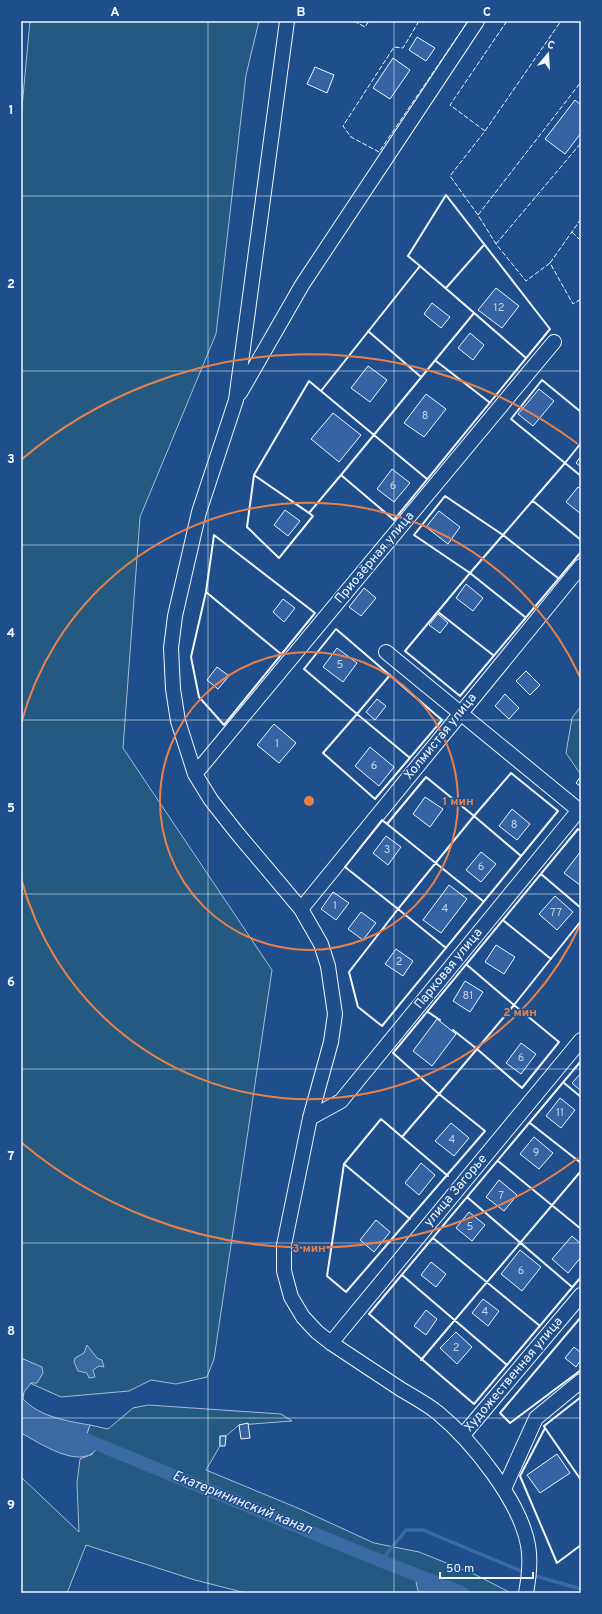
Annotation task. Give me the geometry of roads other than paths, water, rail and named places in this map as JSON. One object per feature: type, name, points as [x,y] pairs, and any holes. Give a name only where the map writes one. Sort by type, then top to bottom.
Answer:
[{"type":"street","points":[[287,21],[236,400],[199,512],[173,629],[171,648],[172,668],[178,721],[195,774],[211,800],[232,828],[301,908],[321,944],[328,966],[335,1014],[331,1042],[310,1118],[284,1245],[284,1271],[291,1297],[303,1317],[317,1332],[331,1343],[437,1412],[463,1435],[504,1489],[522,1526],[528,1544],[528,1582]]},
{"type":"street","points":[[236,400],[302,285],[478,21]]},
{"type":"street","name":"Приозёрная улица","points":[[195,774],[554,342]]},
{"type":"street","name":"Холмистая улица","points":[[301,908],[581,566]]},
{"type":"street","points":[[386,652],[580,811]]},
{"type":"street","name":"Парковая улица","points":[[310,1118],[341,1101],[580,811]]},
{"type":"street","name":"улица Загорье","points":[[331,1343],[581,1040]]},
{"type":"street","name":"Художественная улица","points":[[463,1435],[581,1296]]},
{"type":"street","points":[[504,1489],[536,1418],[581,1381]]},
{"type":"waterway","name":"Екатерининский канал","points":[[70,1433],[381,1561],[463,1593]]},
{"type":"waterway","points":[[381,1561],[406,1530],[423,1530],[526,1573]]},
{"type":"waterway","points":[[532,1575],[581,1589]]}]
